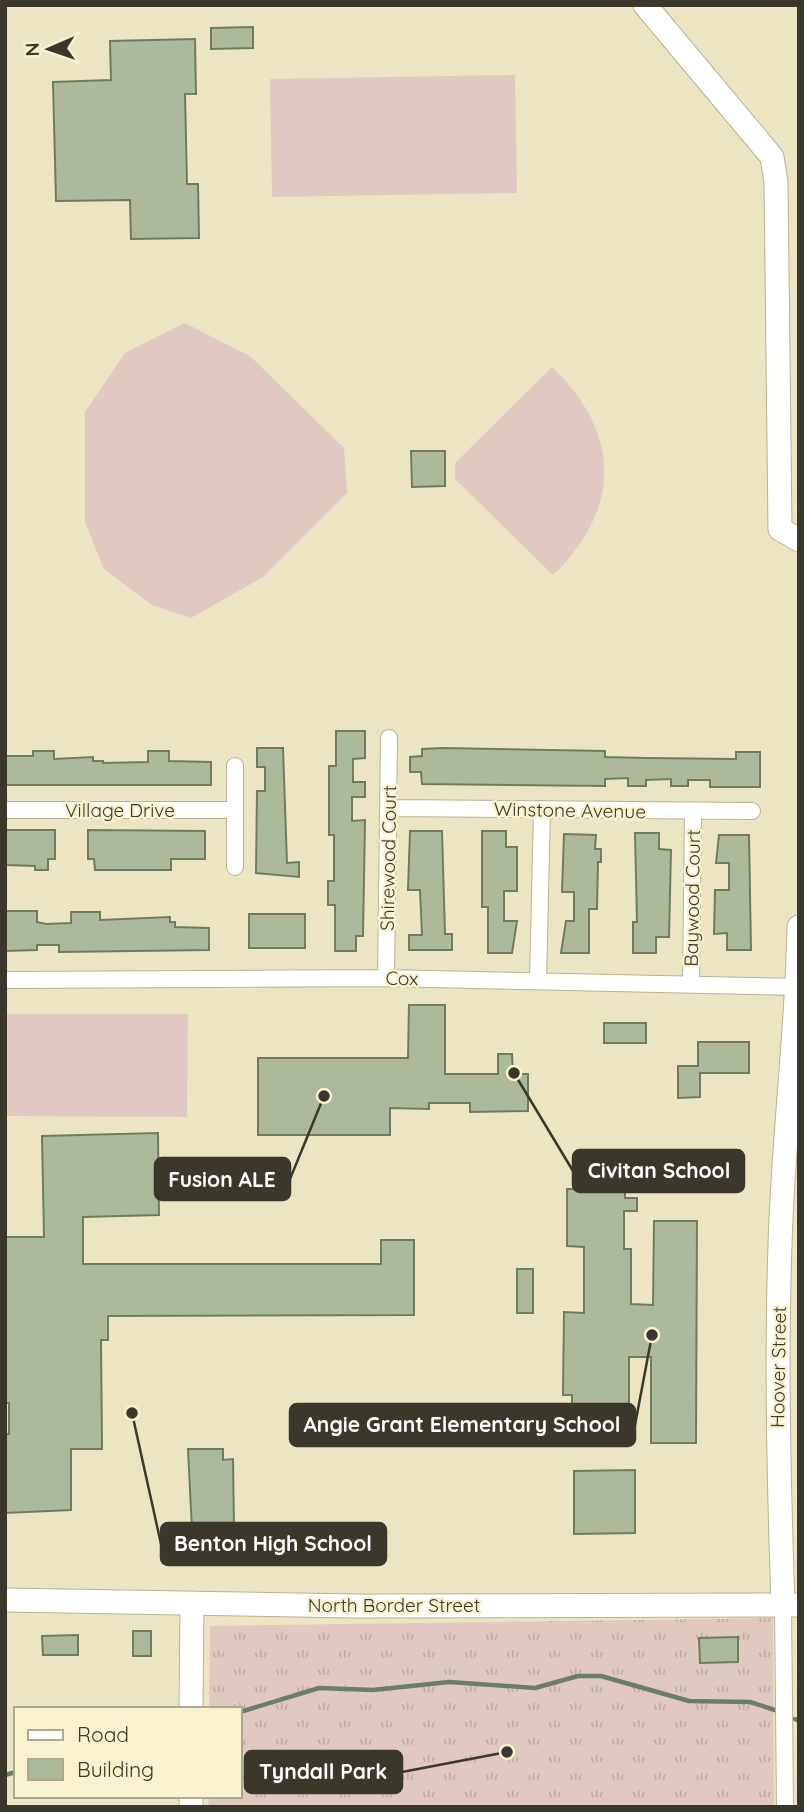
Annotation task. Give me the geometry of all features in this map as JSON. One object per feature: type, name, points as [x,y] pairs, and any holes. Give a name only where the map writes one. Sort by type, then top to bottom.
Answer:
[{"type":"street","points":[[645,5],[772,157],[776,181],[780,529],[799,540]]},
{"type":"street","name":"Shirewood Court","points":[[386,978],[389,738]]},
{"type":"street","points":[[235,765],[235,867]]},
{"type":"street","name":"Winstone Avenue","points":[[388,808],[752,811]]},
{"type":"street","name":"Village Drive","points":[[5,810],[235,810]]},
{"type":"street","points":[[538,981],[542,810]]},
{"type":"street","name":"Baywood Court","points":[[691,985],[693,811]]},
{"type":"street","name":"Hoover Street","points":[[785,1807],[792,1785],[791,1605],[777,1438],[780,1245],[798,987],[799,927]]},
{"type":"street","name":"Cox","points":[[5,980],[386,978],[798,987]]},
{"type":"street","name":"North Border Street","points":[[5,1600],[791,1605]]},
{"type":"street","points":[[191,1707],[192,1603]]},
{"type":"green space","points":[[515,75],[517,193],[272,197],[270,79]]},
{"type":"green space","points":[[185,323],[250,356],[344,448],[347,493],[263,577],[191,618],[152,605],[104,569],[85,522],[85,412],[125,353]]},
{"type":"green space","points":[[552,367],[575,392],[591,418],[601,444],[604,471],[601,498],[592,524],[576,550],[553,575],[455,479],[455,463]]},
{"type":"green space","points":[[5,1014],[188,1014],[187,1117],[5,1116]]},
{"type":"green space","points":[[773,1618],[774,1807],[208,1807],[209,1798],[242,1798],[242,1707],[209,1707],[210,1626]]},
{"type":"building","points":[[253,27],[253,48],[211,49],[211,28]]},
{"type":"building","points":[[195,39],[196,94],[185,94],[187,184],[198,184],[199,238],[131,239],[130,200],[56,201],[53,82],[111,80],[110,41]]},
{"type":"building","points":[[411,451],[445,451],[445,486],[412,487]]},
{"type":"building","points":[[336,731],[365,731],[365,758],[353,759],[353,782],[365,782],[365,797],[352,797],[352,821],[365,820],[363,936],[356,936],[356,951],[335,951],[335,905],[328,905],[328,881],[334,881],[334,835],[329,835],[329,766],[336,766]]},
{"type":"building","points":[[257,748],[283,748],[287,863],[299,862],[299,877],[256,873],[257,791],[265,791],[265,767],[257,767]]},
{"type":"building","points":[[422,749],[605,751],[605,757],[646,758],[736,759],[736,752],[760,752],[760,787],[710,787],[710,780],[688,780],[688,786],[671,786],[671,779],[646,780],[646,786],[628,786],[628,778],[605,779],[605,786],[422,784],[421,772],[410,772],[410,757],[422,756]]},
{"type":"building","points":[[33,751],[54,751],[54,759],[93,757],[93,761],[103,763],[148,762],[148,751],[169,751],[169,761],[211,762],[211,785],[5,785],[5,756],[33,756]]},
{"type":"building","points":[[5,830],[55,830],[55,859],[48,859],[48,870],[35,870],[35,866],[6,865]]},
{"type":"building","points":[[88,830],[205,831],[205,859],[171,859],[171,870],[95,870],[94,859],[88,859]]},
{"type":"building","points":[[410,831],[442,831],[445,934],[452,934],[452,950],[409,950],[409,935],[422,935],[420,890],[408,890]]},
{"type":"building","points":[[482,831],[506,831],[506,847],[517,847],[517,891],[504,891],[504,921],[517,921],[512,953],[488,953],[488,907],[482,907]]},
{"type":"building","points":[[635,833],[659,833],[659,849],[671,850],[669,937],[656,937],[656,953],[633,953],[633,922],[637,922]]},
{"type":"building","points":[[564,834],[596,835],[595,849],[601,849],[601,862],[598,862],[597,909],[589,909],[589,953],[561,953],[566,921],[574,921],[574,892],[562,892]]},
{"type":"building","points":[[719,835],[749,835],[751,950],[727,950],[727,933],[714,934],[715,890],[729,890],[729,863],[716,863]]},
{"type":"building","points":[[5,911],[37,911],[37,922],[46,924],[71,923],[71,912],[100,912],[100,920],[170,917],[170,922],[175,922],[175,927],[209,928],[209,950],[59,952],[59,945],[37,945],[37,950],[5,951]]},
{"type":"building","points":[[249,914],[305,914],[305,948],[249,948]]},
{"type":"building","points":[[409,1005],[445,1005],[445,1074],[498,1074],[498,1054],[512,1054],[513,1074],[528,1074],[528,1111],[470,1112],[470,1103],[429,1103],[429,1109],[390,1108],[390,1135],[258,1135],[258,1058],[408,1058]]},
{"type":"building","points":[[604,1023],[646,1023],[646,1043],[604,1043]]},
{"type":"building","points":[[698,1042],[749,1042],[749,1073],[700,1073],[700,1097],[678,1098],[678,1066],[698,1066]]},
{"type":"building","points":[[158,1133],[159,1215],[83,1217],[83,1264],[381,1264],[381,1240],[414,1240],[414,1315],[108,1316],[108,1340],[101,1340],[102,1449],[71,1449],[71,1510],[5,1513],[5,1434],[9,1434],[9,1403],[5,1403],[5,1237],[44,1237],[42,1136]]},
{"type":"building","points":[[706,1150],[725,1150],[725,1166],[706,1166]]},
{"type":"building","points":[[567,1189],[625,1189],[625,1198],[637,1198],[637,1211],[624,1211],[624,1249],[631,1249],[631,1304],[653,1305],[654,1221],[697,1221],[696,1443],[651,1443],[651,1357],[629,1357],[629,1438],[581,1437],[581,1422],[572,1422],[572,1395],[563,1395],[564,1312],[584,1313],[584,1247],[567,1246]]},
{"type":"building","points":[[517,1269],[533,1269],[533,1313],[517,1313]]},
{"type":"building","points":[[188,1449],[223,1449],[223,1460],[233,1459],[234,1529],[192,1530]]},
{"type":"building","points":[[635,1470],[635,1533],[574,1534],[574,1471]]},
{"type":"building","points":[[133,1631],[151,1631],[151,1656],[133,1656]]},
{"type":"building","points":[[78,1635],[78,1655],[43,1655],[42,1636]]},
{"type":"building","points":[[738,1637],[738,1662],[700,1663],[699,1638]]},
{"type":"waterway","points":[[242,1711],[319,1688],[373,1690],[449,1682],[535,1688],[578,1676],[601,1676],[689,1701],[750,1702],[778,1711]]},
{"type":"waterway","points":[[795,1719],[799,1721]]},
{"type":"waterway","points":[[5,1775],[14,1773]]},
{"type":"place","name":"Civitan School","points":[[514,1073]]},
{"type":"place","name":"Fusion ALE","points":[[324,1096]]},
{"type":"place","name":"Angie Grant Elementary School","points":[[652,1335]]},
{"type":"place","name":"Benton High School","points":[[132,1413]]},
{"type":"place","name":"Tyndall Park","points":[[507,1752]]}]
